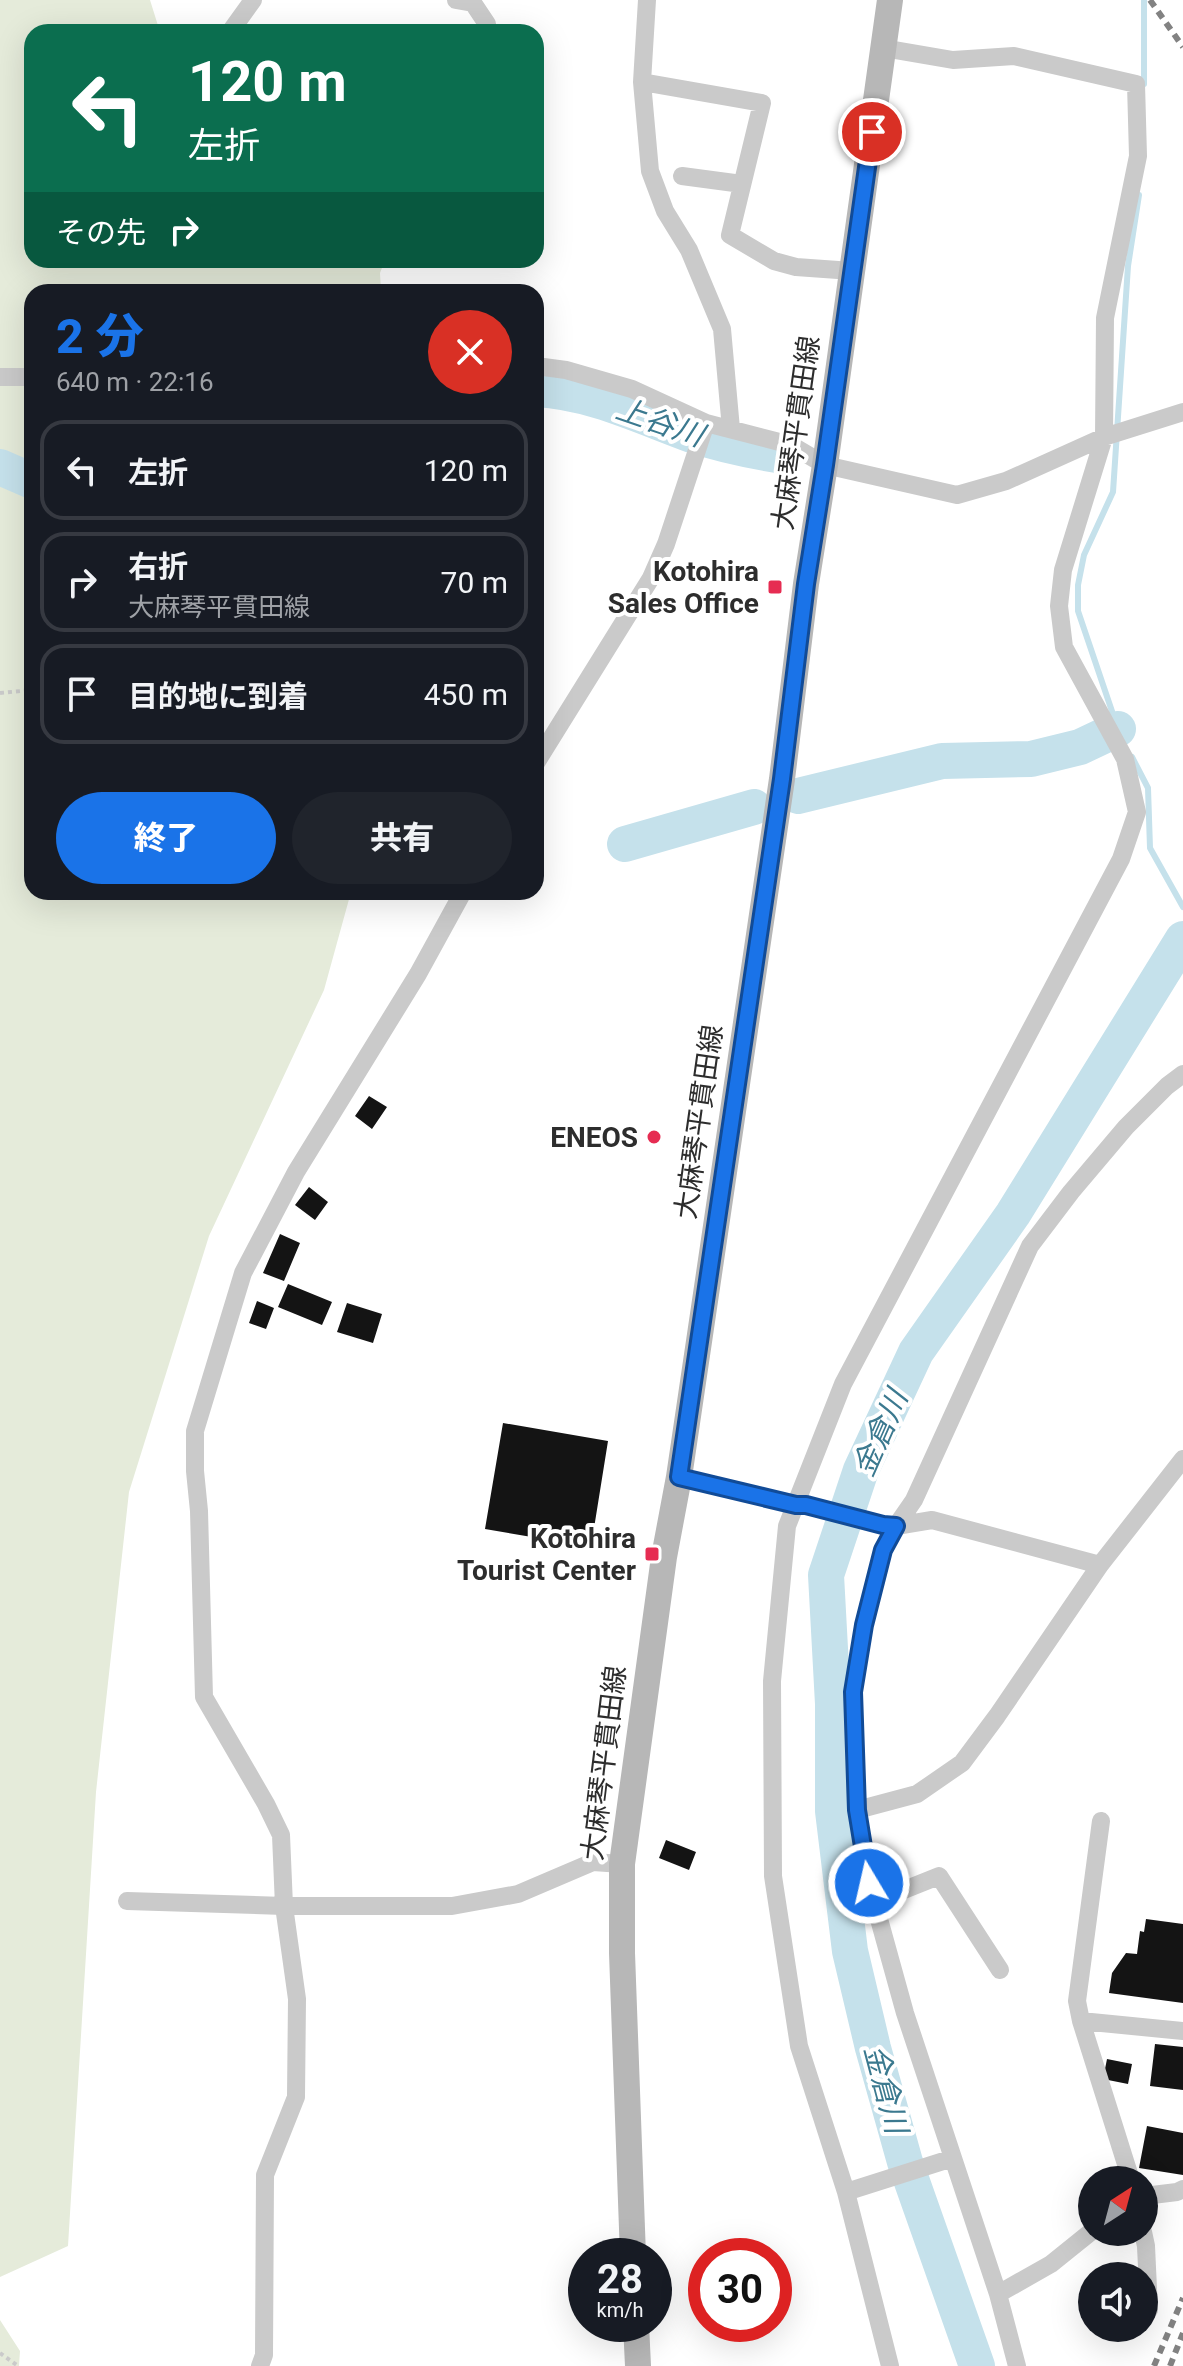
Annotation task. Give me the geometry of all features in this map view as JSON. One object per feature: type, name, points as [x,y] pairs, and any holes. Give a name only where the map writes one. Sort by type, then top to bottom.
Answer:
[{"type":"main road","name":"大麻琴平貫田線","points":[[632,2238],[622,1953],[622,1864],[664,1557],[679,1477],[782,779],[806,584],[890,0]]},
{"type":"main road","points":[[637,2342],[638,2366]]},
{"type":"street","points":[[236,24],[253,0]]},
{"type":"street","points":[[456,0],[473,3],[481,11]]},
{"type":"street","points":[[647,0],[642,82],[650,171],[665,211],[689,250],[722,329],[731,429]]},
{"type":"street","points":[[883,48],[953,60],[1014,56],[1136,84],[1138,156],[1105,318],[1104,437],[1063,570],[1059,606],[1064,647],[1125,759],[1137,812],[1121,859],[843,1384],[801,1505],[787,1526],[772,1681],[773,1876],[799,2046],[846,2192],[890,2366]]},
{"type":"street","points":[[642,82],[762,103],[730,235],[774,261],[796,267],[852,271]]},
{"type":"street","points":[[682,176],[742,184]]},
{"type":"street","points":[[544,367],[566,370],[632,389],[706,423],[791,445],[825,465],[957,495],[1006,481],[1104,437],[1183,412]]},
{"type":"street","points":[[0,377],[24,377]]},
{"type":"street","points":[[544,750],[651,578],[666,544],[706,423]]},
{"type":"street","points":[[260,2366],[264,2355],[265,2175],[296,2097],[297,1999],[284,1906],[281,1835],[204,1697],[195,1431],[243,1273],[296,1172],[418,974],[459,900]]},
{"type":"street","points":[[1017,2366],[998,2294],[905,2013],[869,1883],[857,1810],[853,1692],[864,1625],[889,1525],[914,1500],[1030,1246],[1126,1127],[1183,1074]]},
{"type":"street","points":[[857,1810],[917,1794],[962,1763],[1100,1565],[1183,1459]]},
{"type":"street","points":[[679,1477],[889,1525],[932,1520],[1100,1565]]},
{"type":"street","points":[[1101,1821],[1077,2001],[1128,2166]]},
{"type":"street","points":[[127,1901],[284,1906],[452,1906],[518,1894],[593,1862],[622,1864]]},
{"type":"street","points":[[874,1902],[939,1876],[1000,1970]]},
{"type":"street","points":[[1081,2021],[1183,2031]]},
{"type":"street","points":[[846,2192],[953,2158]]},
{"type":"street","points":[[1158,2194],[1183,2189]]},
{"type":"street","points":[[998,2294],[1051,2264],[1078,2242]]},
{"type":"path","points":[[0,693],[24,691]]},
{"type":"path","points":[[0,2353],[18,2366]]},
{"type":"green space","points":[[0,0],[150,0],[158,24],[24,24],[24,268],[382,268],[381,284],[24,284],[24,900],[349,900],[324,990],[209,1236],[129,1492],[96,1792],[68,2246],[0,2277]]},
{"type":"green space","points":[[0,2320],[20,2351],[19,2366],[0,2366]]},
{"type":"building","points":[[369,1096],[387,1107],[372,1129],[355,1116]]},
{"type":"building","points":[[309,1187],[328,1202],[315,1220],[295,1205]]},
{"type":"building","points":[[280,1234],[300,1243],[284,1281],[263,1273]]},
{"type":"building","points":[[288,1284],[332,1302],[322,1325],[278,1307]]},
{"type":"building","points":[[257,1301],[274,1308],[266,1329],[249,1323]]},
{"type":"building","points":[[347,1303],[382,1314],[373,1343],[337,1332]]},
{"type":"building","points":[[503,1423],[608,1441],[591,1547],[485,1529]]},
{"type":"building","points":[[666,1840],[696,1852],[689,1870],[659,1858]]},
{"type":"building","points":[[1146,1919],[1183,1924],[1183,2003],[1109,1993],[1112,1973],[1126,1953],[1137,1954],[1140,1931],[1144,1932]]},
{"type":"building","points":[[1155,2044],[1183,2047],[1183,2090],[1150,2086]]},
{"type":"building","points":[[1107,2059],[1132,2064],[1128,2084],[1103,2079]]},
{"type":"building","points":[[1147,2126],[1183,2133],[1183,2175],[1158,2171],[1158,2166],[1139,2166]]},
{"type":"waterway","points":[[1144,0],[1144,84]]},
{"type":"waterway","points":[[1118,729],[1078,611],[1078,585],[1084,555],[1113,492],[1128,266],[1139,195]]},
{"type":"waterway","name":"上谷川","points":[[544,390],[596,400],[703,439],[783,456]]},
{"type":"waterway","name":"上谷川","points":[[0,467],[24,478]]},
{"type":"waterway","points":[[798,796],[942,761],[1031,759],[1080,747],[1118,729]]},
{"type":"waterway","points":[[1132,757],[1148,788],[1150,848],[1183,907]]},
{"type":"waterway","points":[[625,844],[754,807]]},
{"type":"waterway","name":"金倉川","points":[[977,2366],[905,2162],[850,1951],[833,1811],[833,1704],[826,1575],[861,1470],[916,1352],[1013,1214],[1183,939]]},
{"type":"railway","points":[[1150,0],[1183,47]]},
{"type":"railway","points":[[1154,2366],[1183,2298]]},
{"type":"railway","points":[[1170,2366],[1183,2333]]},
{"type":"place","name":"Kotohira Sales Office","points":[[775,587]]},
{"type":"place","name":"ENEOS","points":[[654,1137]]},
{"type":"place","name":"Kotohira Tourist Center","points":[[652,1554]]},
{"type":"route","points":[[869,1883],[857,1810],[853,1692],[864,1625],[883,1550],[896,1526],[679,1477],[782,779],[806,584],[872,132]]}]
